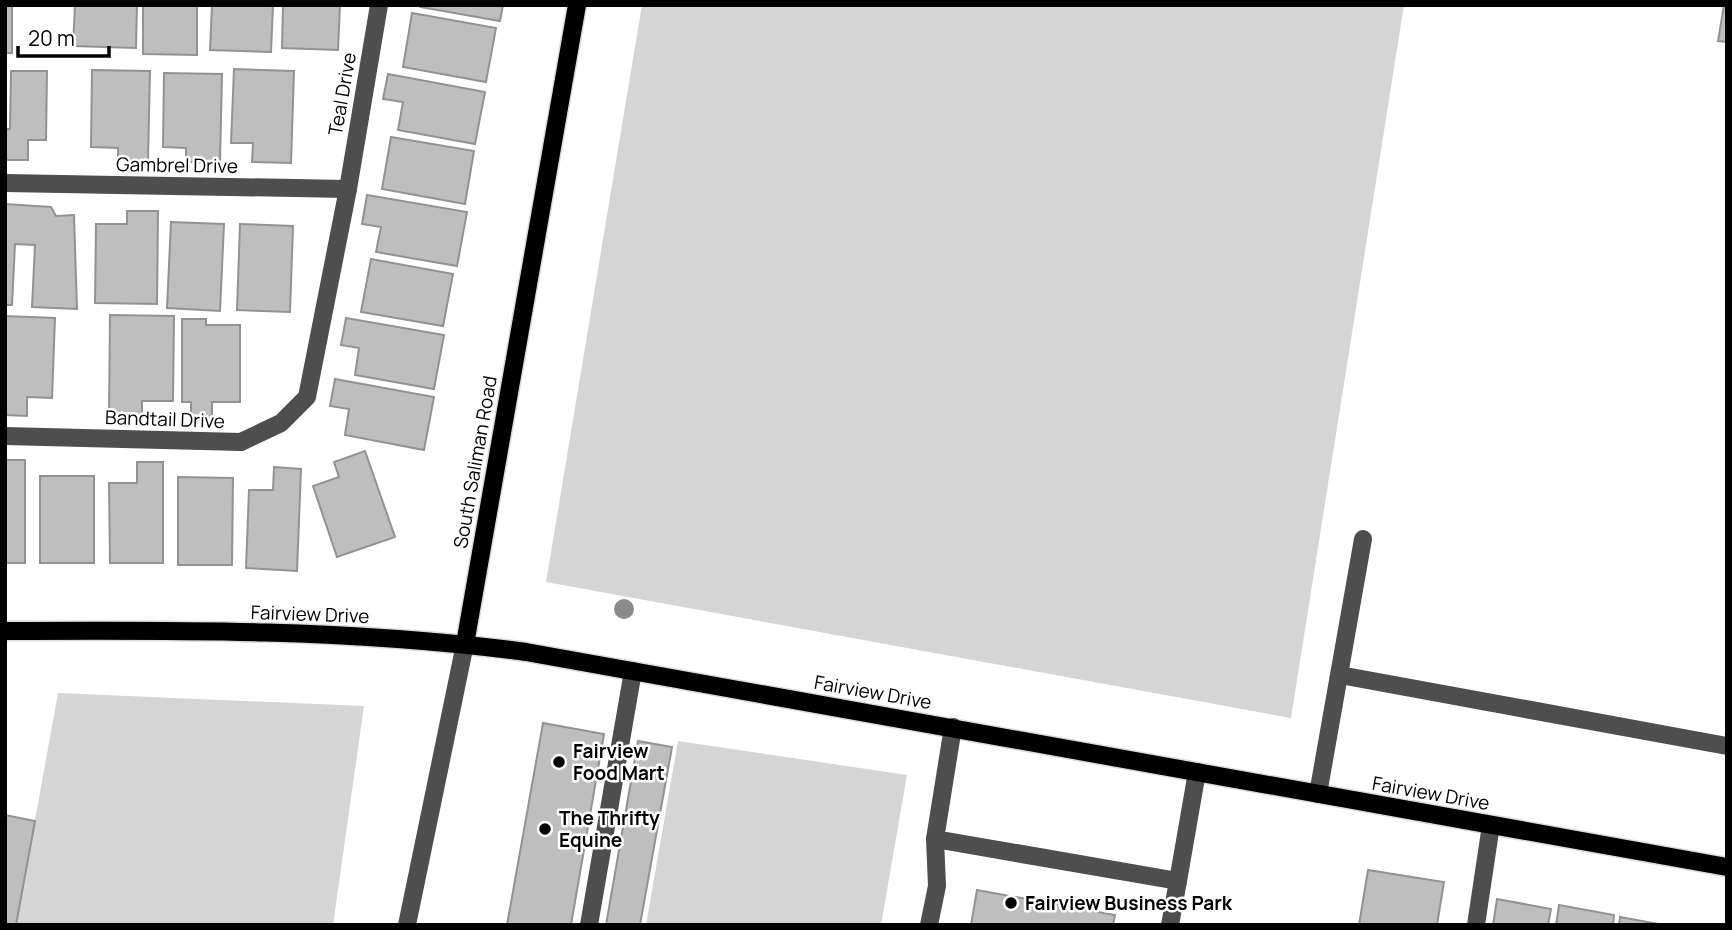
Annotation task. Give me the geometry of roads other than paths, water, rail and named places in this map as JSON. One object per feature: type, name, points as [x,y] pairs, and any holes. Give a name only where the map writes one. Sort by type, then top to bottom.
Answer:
[{"type":"main road","name":"South Saliman Road","points":[[465,644],[577,5]]},
{"type":"main road","name":"Fairview Drive","points":[[5,631],[185,631],[363,636],[465,644],[953,727],[1727,867]]},
{"type":"street","name":"Teal Drive","points":[[348,189],[379,5]]},
{"type":"street","name":"Gambrel Drive","points":[[5,183],[348,189]]},
{"type":"street","name":"Bandtail Drive","points":[[5,436],[241,442],[281,423],[307,397],[348,189]]},
{"type":"street","points":[[1318,794],[1363,539]]},
{"type":"street","name":"South Saliman Road","points":[[407,925],[465,644]]},
{"type":"street","points":[[589,925],[633,671]]},
{"type":"street","points":[[1340,675],[1727,746]]},
{"type":"street","points":[[929,925],[937,886],[935,839],[953,727]]},
{"type":"street","points":[[1170,925],[1196,772]]},
{"type":"street","points":[[1476,925],[1491,825]]},
{"type":"street","points":[[935,839],[1178,881]]},
{"type":"place","name":"Fairview Food Mart","points":[[559,762]]},
{"type":"place","name":"The Thrifty Equine","points":[[545,829]]},
{"type":"place","name":"Fairview Business Park","points":[[1011,903]]}]
